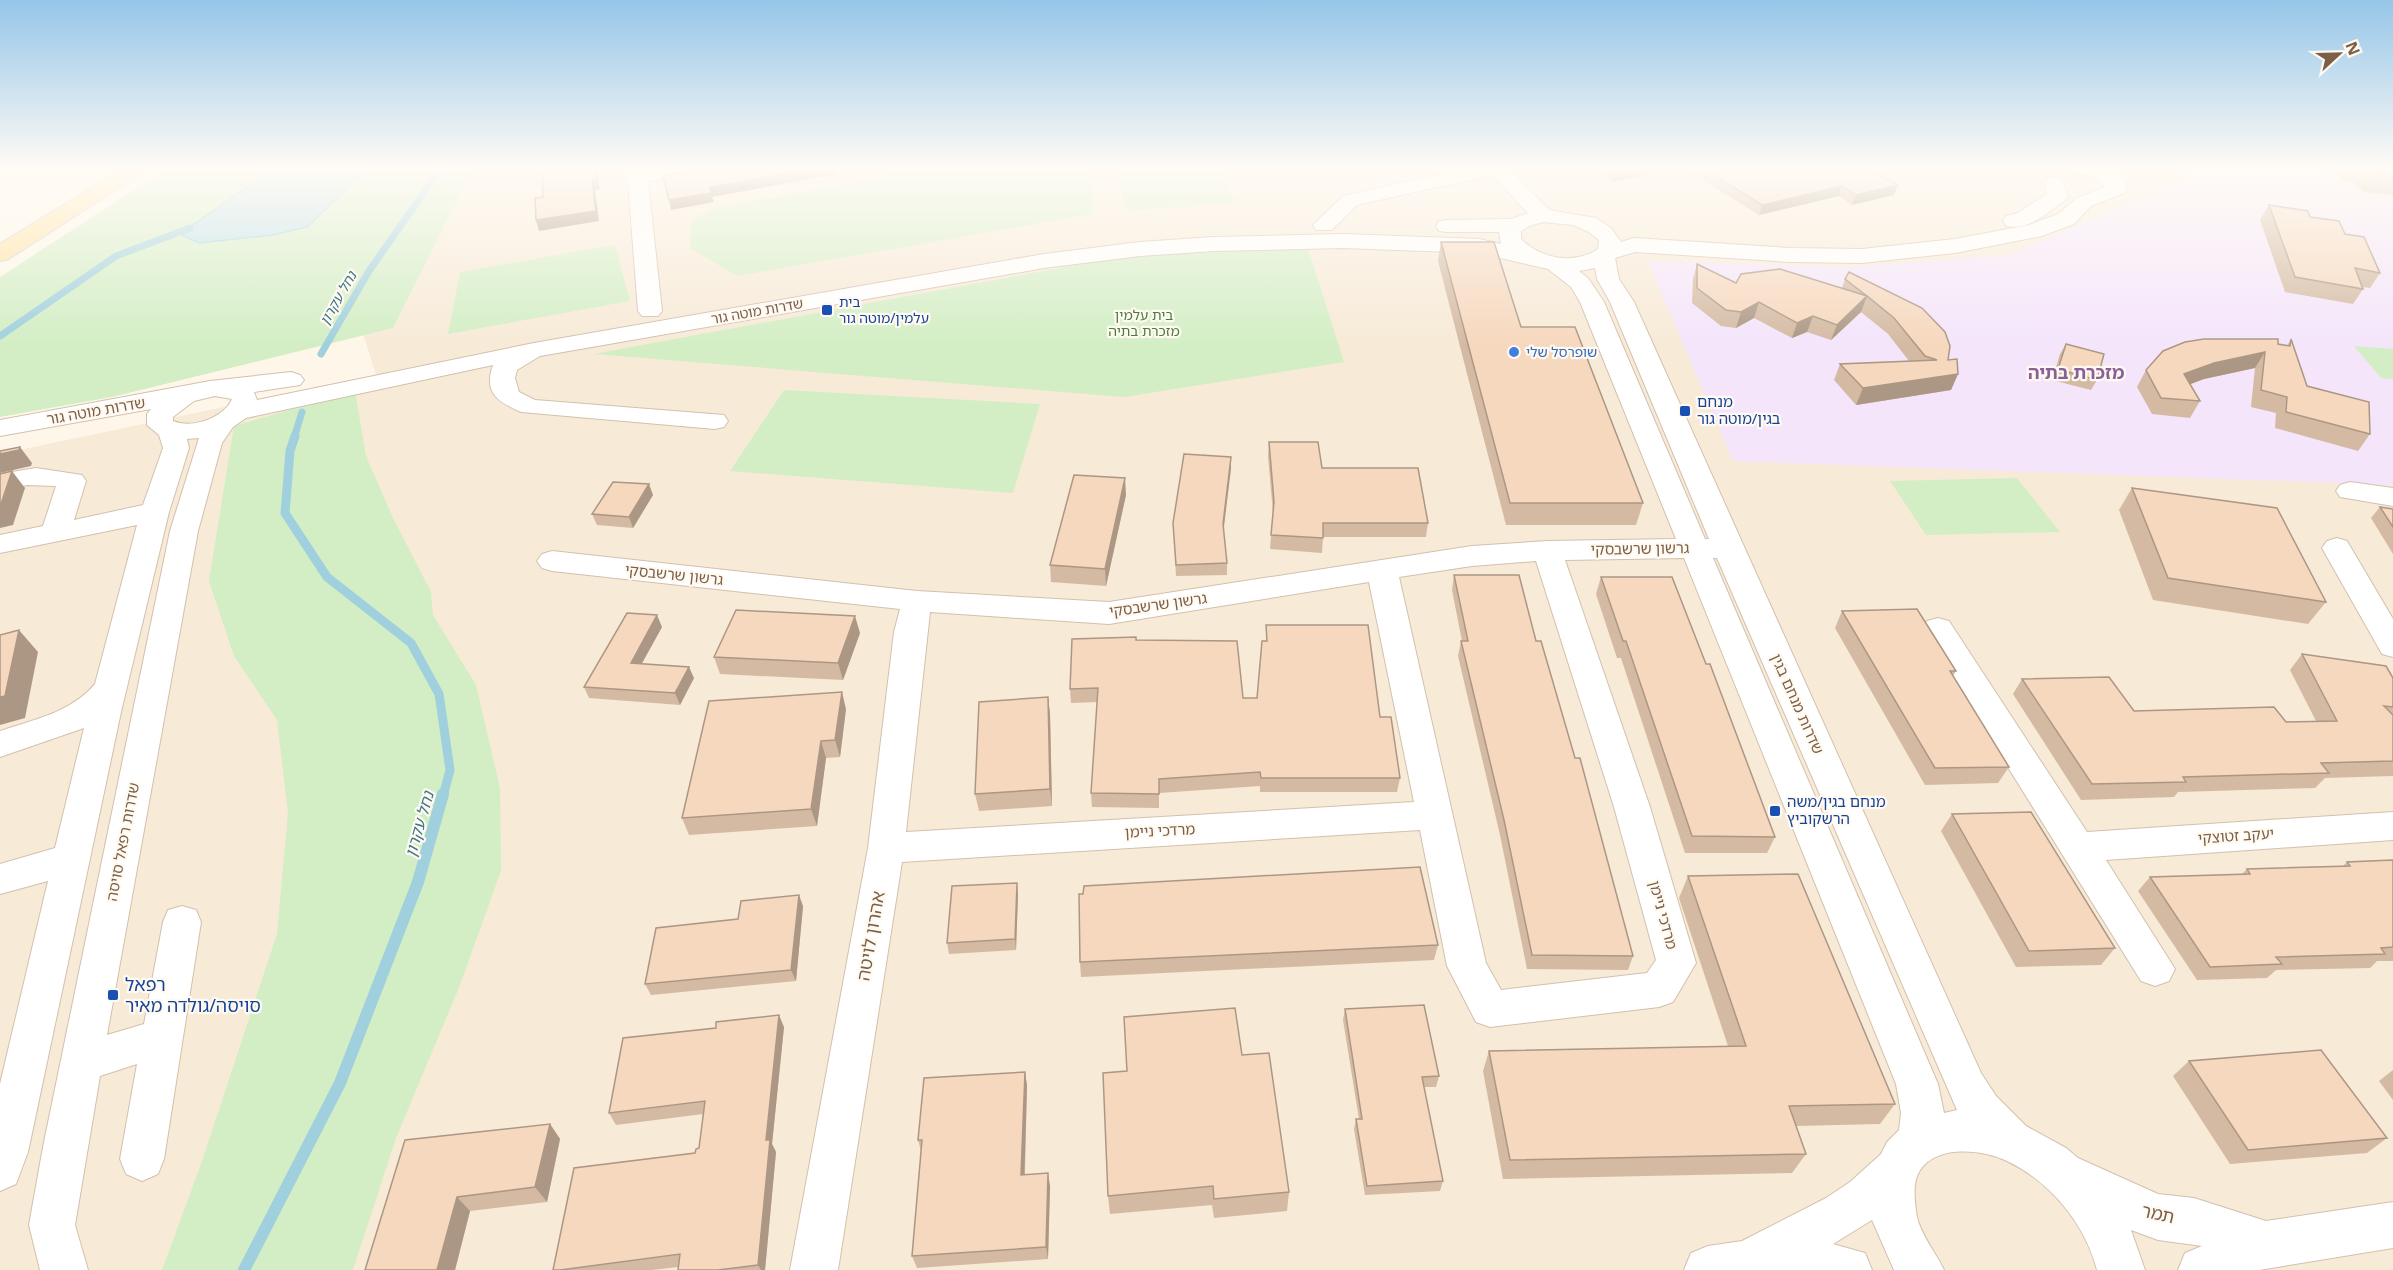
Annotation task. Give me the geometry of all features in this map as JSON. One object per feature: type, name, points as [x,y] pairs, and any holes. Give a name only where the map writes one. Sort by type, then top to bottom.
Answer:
[{"type":"main road","points":[[0,254],[43,227]]},
{"type":"street","points":[[642,227],[650,311]]},
{"type":"street","name":"שדרות מוטה גור","points":[[0,448],[134,424],[193,431],[228,407],[273,384],[371,362],[650,311],[1032,244],[1110,234],[1233,227]]},
{"type":"street","points":[[1513,227],[1508,235],[1510,241],[1580,283],[1592,302],[1917,1084],[1924,1107],[1924,1125],[1906,1156],[1891,1193],[1898,1229],[1920,1270]]},
{"type":"street","points":[[1583,227],[1605,246],[1634,245],[1790,255],[1862,256],[1955,246],[2044,227]]},
{"type":"street","points":[[1543,260],[1583,264],[1605,246],[1627,236],[1806,245],[1944,236],[1984,227]]},
{"type":"street","name":"שדרות מוטה גור","points":[[0,428],[191,394],[228,407],[534,350],[1044,261],[1140,249],[1214,244],[1343,241],[1479,246],[1543,260]]},
{"type":"street","name":"שדרות מנחם בגין","points":[[1605,246],[1608,279],[1622,302],[1966,1087],[1981,1111],[2010,1140]]},
{"type":"street","points":[[534,350],[505,366],[502,378],[507,396],[530,407],[715,421]]},
{"type":"street","points":[[433,369],[478,368],[502,378]]},
{"type":"street","points":[[0,1169],[6,1152],[110,688],[155,512],[176,448],[158,420],[166,408],[191,394]]},
{"type":"street","name":"שדרות רפאל סויסה","points":[[64,1270],[52,1225],[81,1062],[184,531],[209,443],[228,407]]},
{"type":"street","points":[[0,483],[36,476],[56,476],[72,481],[55,533]]},
{"type":"street","points":[[2350,491],[2393,497]]},
{"type":"street","points":[[0,544],[155,512]]},
{"type":"street","name":"גרשון שרשבסקי","points":[[552,561],[917,601],[1109,613],[1472,556],[1547,551],[1728,548]]},
{"type":"street","points":[[2337,548],[2393,646]]},
{"type":"street","name":"מרדכי ניימן","points":[[1382,570],[1467,966],[1490,1009],[1659,989],[1676,963],[1632,807],[1547,551]]},
{"type":"street","name":"אהרון לויטה","points":[[814,1270],[886,848],[910,632],[917,601]]},
{"type":"street","points":[[1938,629],[2155,969]]},
{"type":"street","points":[[7,742],[72,719],[96,706],[110,688]]},
{"type":"street","points":[[7,742],[53,735],[81,741],[95,754]]},
{"type":"street","name":"מרדכי ניימן","points":[[886,848],[1435,815]]},
{"type":"street","name":"יעקב זטוצקי","points":[[2079,847],[2393,826]]},
{"type":"street","points":[[0,879],[71,860]]},
{"type":"street","points":[[142,1159],[182,922]]},
{"type":"street","points":[[81,1062],[162,1038]]},
{"type":"street","points":[[1728,1267],[1842,1214],[1866,1198],[1906,1156],[1946,1130],[1972,1130],[2010,1140],[2057,1168],[2084,1193],[2109,1230],[2123,1269]]},
{"type":"street","name":"תמר","points":[[2057,1168],[2127,1206],[2158,1217],[2194,1221],[2266,1244]]},
{"type":"street","name":"תמר","points":[[2202,1270],[2266,1244],[2393,1225]]},
{"type":"street","points":[[1728,1267],[1807,1262],[1848,1270]]},
{"type":"shaded area","name":"מזכרת בתיה","points":[[375,227],[2393,227],[2393,1270],[0,1270],[0,454],[376,375],[344,273]]},
{"type":"shaded area","points":[[2073,227],[2393,227],[2393,485],[1733,461],[1648,261],[1848,267],[2010,255]]},
{"type":"green space","points":[[77,227],[443,227],[393,328],[112,397],[0,417],[0,277]]},
{"type":"green space","points":[[692,227],[1017,227],[737,276],[690,248]]},
{"type":"green space","points":[[615,245],[630,301],[448,334],[460,272]]},
{"type":"green space","name":"בית עלמין מזכרת בתיה","points":[[1308,248],[1344,362],[1124,397],[594,354],[1135,254]]},
{"type":"green space","points":[[2354,346],[2393,349],[2393,379],[2381,378]]},
{"type":"green space","points":[[784,390],[1040,404],[1013,493],[730,471]]},
{"type":"green space","points":[[355,391],[366,456],[393,518],[431,592],[433,615],[476,685],[500,788],[501,871],[458,990],[396,1138],[353,1270],[162,1270],[200,1167],[277,934],[288,813],[277,720],[234,656],[209,581],[234,426]]},
{"type":"green space","points":[[2017,478],[2060,532],[1926,535],[1890,481]]},
{"type":"water","points":[[190,227],[306,227],[273,235],[199,243],[180,234]]},
{"type":"building","points":[[2277,227],[2342,227],[2345,234],[2364,237],[2380,273],[2355,268],[2363,289],[2295,277]]},
{"type":"building","points":[[1441,242],[1494,242],[1521,327],[1575,327],[1643,503],[1510,503]]},
{"type":"building","points":[[1697,264],[1736,283],[1741,274],[1780,269],[1867,296],[1837,325],[1813,316],[1797,323],[1759,302],[1741,312],[1726,310],[1697,288]]},
{"type":"building","points":[[1849,272],[1922,308],[1945,332],[1950,346],[1948,360],[1957,359],[1958,374],[1863,388],[1840,364],[1937,360],[1925,356],[1894,318],[1845,279]]},
{"type":"building","points":[[2204,339],[2278,339],[2278,344],[2290,346],[2291,339],[2307,386],[2369,402],[2370,434],[2286,412],[2287,397],[2261,390],[2265,352],[2214,363],[2184,374],[2200,401],[2161,398],[2146,370],[2163,351],[2185,342]]},
{"type":"building","points":[[2066,344],[2104,354],[2097,380],[2058,369]]},
{"type":"building","points":[[1269,442],[1318,442],[1322,468],[1418,468],[1428,523],[1323,523],[1323,538],[1271,535],[1274,502]]},
{"type":"building","points":[[20,447],[19,450],[0,454],[0,451]]},
{"type":"building","points":[[1184,454],[1231,457],[1223,524],[1227,563],[1176,565],[1173,523]]},
{"type":"building","points":[[12,471],[0,507],[0,474]]},
{"type":"building","points":[[1074,475],[1125,478],[1105,569],[1050,565]]},
{"type":"building","points":[[613,482],[649,484],[629,517],[592,514]]},
{"type":"building","points":[[2132,488],[2277,508],[2326,602],[2168,578]]},
{"type":"building","points":[[2380,507],[2393,509],[2393,527]]},
{"type":"building","points":[[1454,575],[1519,575],[1536,641],[1541,641],[1575,758],[1580,758],[1633,956],[1532,955],[1504,820],[1461,641],[1468,641]]},
{"type":"building","points":[[1601,577],[1672,577],[1706,664],[1710,664],[1775,837],[1692,836],[1626,641],[1623,641]]},
{"type":"building","points":[[1917,609],[1956,671],[1950,671],[2009,767],[1935,768],[1842,611]]},
{"type":"building","points":[[736,610],[855,616],[838,663],[714,657]]},
{"type":"building","points":[[627,613],[657,615],[631,663],[689,667],[675,693],[584,687]]},
{"type":"building","points":[[1266,625],[1368,625],[1380,717],[1391,717],[1400,778],[1261,778],[1260,772],[1159,779],[1159,794],[1091,793],[1098,688],[1070,689],[1072,639],[1136,637],[1136,640],[1237,641],[1243,698],[1257,698],[1262,641],[1267,641]]},
{"type":"building","points":[[19,630],[5,696],[0,697],[0,635]]},
{"type":"building","points":[[2302,654],[2386,666],[2393,678],[2393,707],[2384,706],[2393,715],[2393,761],[2321,763],[2329,773],[2183,777],[2186,782],[2092,784],[2022,679],[2109,677],[2134,711],[2274,707],[2286,722],[2337,721]]},
{"type":"building","points":[[842,692],[835,740],[821,741],[811,809],[682,818],[709,701]]},
{"type":"building","points":[[1048,697],[1050,789],[975,794],[979,702]]},
{"type":"building","points":[[2031,812],[2115,948],[2029,951],[1952,814]]},
{"type":"building","points":[[2393,860],[2393,947],[2381,948],[2385,954],[2276,957],[2282,964],[2210,967],[2150,877],[2250,874],[2247,869],[2350,866],[2347,862]]},
{"type":"building","points":[[1420,867],[1438,945],[1080,962],[1079,894],[1083,894],[1084,886]]},
{"type":"building","points":[[1798,874],[1895,1104],[1789,1106],[1806,1154],[1510,1160],[1489,1051],[1746,1046],[1688,876]]},
{"type":"building","points":[[1017,883],[1015,939],[947,943],[952,886]]},
{"type":"building","points":[[799,895],[791,970],[645,984],[656,928],[738,919],[741,901]]},
{"type":"building","points":[[1424,1005],[1439,1076],[1422,1077],[1443,1181],[1367,1186],[1356,1119],[1362,1119],[1345,1009]]},
{"type":"building","points":[[1235,1008],[1242,1055],[1269,1053],[1289,1192],[1214,1199],[1213,1186],[1108,1196],[1103,1073],[1127,1071],[1124,1017]]},
{"type":"building","points":[[779,1015],[766,1140],[770,1140],[758,1265],[718,1270],[678,1270],[680,1254],[553,1270],[574,1168],[695,1153],[699,1148],[705,1101],[609,1113],[623,1038],[716,1028],[716,1022]]},
{"type":"building","points":[[2321,1050],[2387,1138],[2248,1150],[2189,1061]]},
{"type":"building","points":[[1025,1072],[1021,1175],[1048,1173],[1046,1247],[912,1256],[922,1140],[918,1140],[924,1078]]},
{"type":"building","points":[[550,1124],[535,1187],[457,1197],[437,1270],[365,1270],[405,1140]]},
{"type":"waterway","name":"נחל עקרון","points":[[321,354],[369,271],[400,227]]},
{"type":"waterway","points":[[0,336],[116,256],[190,228]]},
{"type":"waterway","name":"נחל עקרון","points":[[294,438],[302,412]]},
{"type":"waterway","name":"נחל עקרון","points":[[295,436],[290,451],[285,513],[327,577],[411,643],[439,694],[450,770],[443,796]]},
{"type":"waterway","name":"נחל עקרון","points":[[244,1270],[340,1083],[418,882],[443,794]]},
{"type":"place","name":"בית עלמין/מוטה גור","points":[[827,310]]},
{"type":"place","name":"שופרסל שלי","points":[[1514,352]]},
{"type":"place","name":"מנחם בגין/מוטה גור","points":[[1685,411]]},
{"type":"place","name":"מנחם בגין/משה הרשקוביץ","points":[[1775,811]]},
{"type":"place","name":"רפאל סויסה/גולדה מאיר","points":[[113,995]]},
{"type":"district","name":"מזכרת בתיה","points":[[2076,373]]}]
